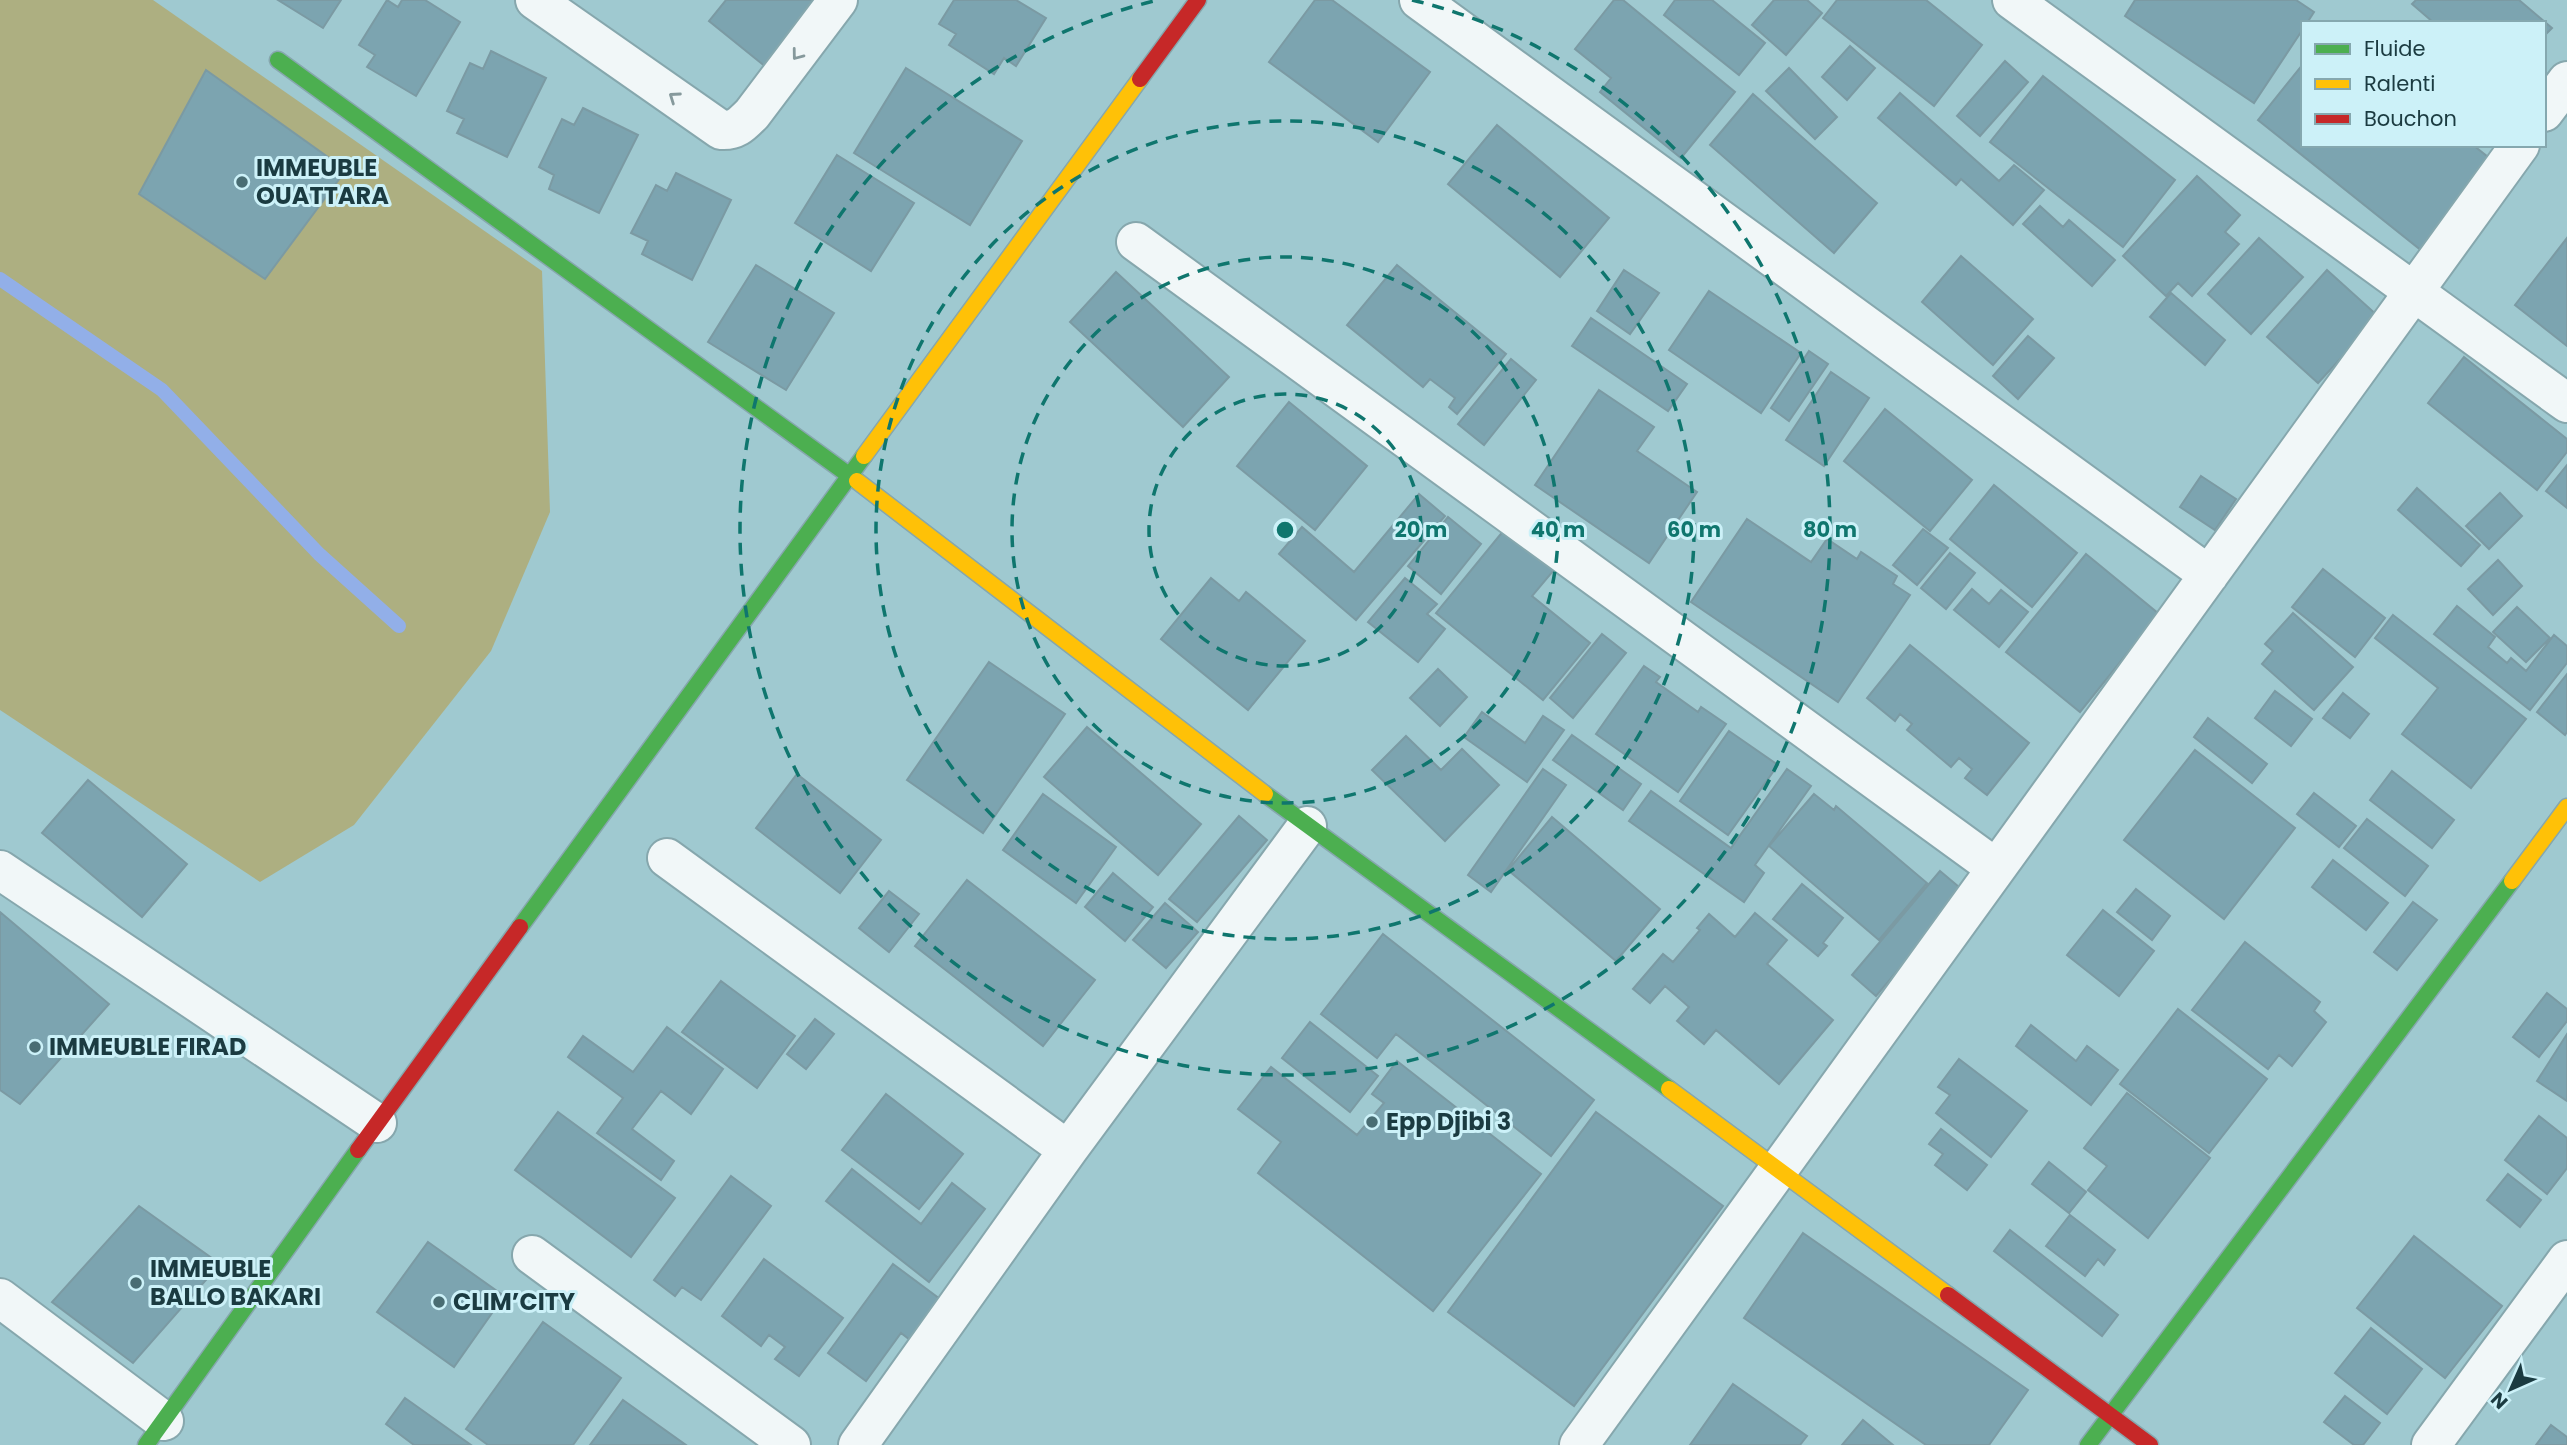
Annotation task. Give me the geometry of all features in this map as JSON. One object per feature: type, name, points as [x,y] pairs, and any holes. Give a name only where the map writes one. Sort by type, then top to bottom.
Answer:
[{"type":"street","points":[[535,0],[721,130],[732,131],[740,127],[752,114],[838,0]]},
{"type":"street","points":[[0,1298],[155,1433],[377,1123],[1198,0]]},
{"type":"street","points":[[1419,0],[2209,575]]},
{"type":"street","points":[[2012,0],[2567,403]]},
{"type":"street","points":[[278,60],[851,477],[1307,826],[1779,1169],[2150,1445]]},
{"type":"street","points":[[2546,109],[2567,81]]},
{"type":"street","points":[[1579,1445],[2519,147]]},
{"type":"street","points":[[1136,242],[1996,869]]},
{"type":"street","points":[[2088,1445],[2567,807]]},
{"type":"street","points":[[858,1445],[1068,1150],[1307,826]]},
{"type":"street","points":[[667,859],[1068,1150]]},
{"type":"street","points":[[0,870],[377,1123]]},
{"type":"street","points":[[532,1255],[791,1445]]},
{"type":"street","points":[[2431,1445],[2567,1260]]},
{"type":"green space","points":[[0,0],[153,0],[542,271],[550,512],[491,651],[354,825],[260,882],[0,710]]},
{"type":"building","points":[[278,0],[341,0],[323,28]]},
{"type":"building","points":[[387,0],[398,7],[402,0],[425,0],[460,22],[416,96],[367,67],[375,55],[359,45]]},
{"type":"building","points":[[726,0],[823,0],[767,68],[709,21]]},
{"type":"building","points":[[954,0],[1016,0],[1046,18],[1016,66],[1004,58],[994,74],[949,45],[956,34],[939,24]]},
{"type":"building","points":[[1315,0],[1332,0],[1430,72],[1378,142],[1269,62]]},
{"type":"building","points":[[1614,0],[1623,0],[1735,92],[1681,158],[1600,92],[1611,78],[1575,49]]},
{"type":"building","points":[[1675,0],[1712,0],[1765,43],[1739,75],[1664,15]]},
{"type":"building","points":[[1774,0],[1807,0],[1822,13],[1786,55],[1752,25]]},
{"type":"building","points":[[1837,0],[1926,0],[1982,45],[1934,106],[1823,18]]},
{"type":"building","points":[[2135,0],[2296,0],[2314,12],[2308,21],[2301,21],[2301,32],[2254,103],[2125,16]]},
{"type":"building","points":[[2416,0],[2519,0],[2544,21],[2432,21],[2412,4]]},
{"type":"building","points":[[2546,23],[2552,28],[2546,34]]},
{"type":"building","points":[[1850,46],[1875,68],[1847,100],[1822,77]]},
{"type":"building","points":[[491,51],[546,78],[507,157],[457,133],[464,119],[447,111],[470,63],[483,69]]},
{"type":"building","points":[[2005,61],[2028,82],[1980,136],[1957,116]]},
{"type":"building","points":[[2301,66],[2301,147],[2476,147],[2493,161],[2422,251],[2258,120]]},
{"type":"building","points":[[906,68],[1022,141],[970,225],[854,153]]},
{"type":"building","points":[[1789,68],[1837,117],[1815,139],[1766,91]]},
{"type":"building","name":"IMMEUBLE OUATTARA","points":[[206,70],[346,170],[265,279],[139,194]]},
{"type":"building","points":[[2043,76],[2175,180],[2123,247],[1990,142]]},
{"type":"building","points":[[1900,93],[1999,181],[2014,165],[2044,190],[2013,225],[1961,179],[1956,185],[1878,118]]},
{"type":"building","points":[[1753,94],[1877,203],[1834,253],[1710,145]]},
{"type":"building","points":[[583,108],[638,135],[599,213],[549,189],[554,175],[539,167],[562,119],[574,125]]},
{"type":"building","points":[[1497,125],[1609,218],[1560,277],[1448,184]]},
{"type":"building","points":[[837,155],[914,203],[871,271],[795,223]]},
{"type":"building","points":[[676,173],[731,200],[692,280],[642,254],[648,241],[631,233],[656,185],[667,191]]},
{"type":"building","points":[[2197,176],[2240,215],[2225,232],[2239,244],[2192,296],[2178,283],[2166,296],[2123,256]]},
{"type":"building","points":[[2040,206],[2063,227],[2069,220],[2115,260],[2092,286],[2023,224]]},
{"type":"building","points":[[2259,238],[2303,277],[2251,334],[2208,294]]},
{"type":"building","points":[[2567,238],[2567,346],[2515,305]]},
{"type":"building","points":[[1961,256],[2033,319],[1993,365],[1922,302]]},
{"type":"building","points":[[756,265],[834,313],[786,390],[708,342]]},
{"type":"building","points":[[1397,265],[1506,354],[1457,414],[1449,407],[1455,398],[1430,379],[1423,387],[1347,325]]},
{"type":"building","points":[[1624,270],[1659,293],[1630,334],[1597,311]]},
{"type":"building","points":[[2327,270],[2379,317],[2318,383],[2267,337]]},
{"type":"building","points":[[1116,272],[1229,377],[1183,427],[1070,322]]},
{"type":"building","points":[[1709,291],[1801,353],[1761,413],[1669,350]]},
{"type":"building","points":[[2171,293],[2225,340],[2205,365],[2150,317]]},
{"type":"building","points":[[1591,318],[1687,384],[1668,411],[1572,346]]},
{"type":"building","points":[[2028,336],[2054,358],[2018,399],[1993,376]]},
{"type":"building","points":[[1809,351],[1828,364],[1789,421],[1771,408]]},
{"type":"building","points":[[2464,357],[2567,439],[2567,452],[2537,490],[2428,403]]},
{"type":"building","points":[[1511,359],[1536,380],[1484,445],[1458,424]]},
{"type":"building","points":[[1831,372],[1869,398],[1824,466],[1786,440]]},
{"type":"building","points":[[1599,390],[1654,427],[1637,451],[1697,492],[1649,563],[1535,485]]},
{"type":"building","points":[[1289,402],[1367,466],[1315,530],[1237,466]]},
{"type":"building","points":[[1885,409],[1972,480],[1930,531],[1844,461]]},
{"type":"building","points":[[2567,465],[2567,508],[2546,491]]},
{"type":"building","points":[[2201,476],[2236,499],[2215,530],[2180,507]]},
{"type":"building","points":[[1994,485],[2077,553],[2032,607],[1950,539]]},
{"type":"building","points":[[2417,488],[2480,545],[2461,566],[2398,510]]},
{"type":"building","points":[[2500,493],[2522,516],[2489,549],[2466,526]]},
{"type":"building","points":[[1419,494],[1445,516],[1356,620],[1279,554],[1302,527],[1354,572]]},
{"type":"building","points":[[1448,517],[1481,544],[1441,594],[1408,566]]},
{"type":"building","points":[[1747,519],[1811,562],[1827,539],[1857,559],[1861,552],[1897,576],[1893,584],[1910,595],[1838,702],[1691,602]]},
{"type":"building","points":[[1509,524],[1559,564],[1532,596],[1590,643],[1543,700],[1436,613]]},
{"type":"building","points":[[1923,529],[1948,548],[1917,585],[1893,565]]},
{"type":"building","points":[[1950,553],[1975,573],[1946,609],[1921,588]]},
{"type":"building","points":[[2086,554],[2159,614],[2080,712],[2006,652]]},
{"type":"building","points":[[2498,560],[2522,586],[2493,615],[2468,589]]},
{"type":"building","points":[[2323,569],[2385,618],[2355,657],[2292,607]]},
{"type":"building","points":[[1211,578],[1239,601],[1246,592],[1305,641],[1248,710],[1161,639]]},
{"type":"building","points":[[1405,578],[1437,604],[1427,614],[1445,629],[1418,662],[1368,622]]},
{"type":"building","points":[[1972,589],[1989,604],[2001,590],[2028,612],[1999,647],[1954,610]]},
{"type":"building","points":[[2457,606],[2495,637],[2488,647],[2507,663],[2511,658],[2526,671],[2554,635],[2567,646],[2567,663],[2530,710],[2434,634]]},
{"type":"building","points":[[2517,607],[2550,638],[2526,662],[2493,632]]},
{"type":"building","points":[[2293,613],[2353,667],[2314,710],[2262,664],[2273,651],[2265,644]]},
{"type":"building","points":[[2393,615],[2526,719],[2471,788],[2402,734],[2438,688],[2375,638]]},
{"type":"building","points":[[1602,634],[1626,653],[1573,718],[1550,698]]},
{"type":"building","points":[[1910,645],[2029,743],[1987,795],[1965,778],[1972,769],[1959,758],[1951,767],[1907,730],[1912,724],[1900,714],[1895,721],[1867,698]]},
{"type":"building","points":[[989,662],[1065,714],[983,833],[907,780]]},
{"type":"building","points":[[1644,666],[1660,677],[1656,682],[1698,712],[1701,707],[1726,724],[1678,792],[1596,734]]},
{"type":"building","points":[[1438,669],[1467,697],[1440,726],[1410,698]]},
{"type":"building","points":[[2567,674],[2567,732],[2565,735],[2537,712]]},
{"type":"building","points":[[2275,691],[2312,719],[2291,746],[2255,718]]},
{"type":"building","points":[[2343,693],[2369,714],[2350,738],[2323,718]]},
{"type":"building","points":[[1482,712],[1525,743],[1543,716],[1564,730],[1527,782],[1464,737]]},
{"type":"building","points":[[2208,718],[2267,764],[2252,783],[2194,737]]},
{"type":"building","points":[[1087,727],[1201,824],[1158,875],[1044,777]]},
{"type":"building","points":[[1729,731],[1778,765],[1728,835],[1680,801]]},
{"type":"building","points":[[1572,735],[1641,784],[1623,810],[1553,760]]},
{"type":"building","points":[[1406,736],[1441,770],[1462,749],[1499,785],[1445,841],[1372,770]]},
{"type":"building","points":[[2195,750],[2295,828],[2224,919],[2124,840]]},
{"type":"building","points":[[1543,769],[1566,785],[1491,892],[1468,875]]},
{"type":"building","points":[[1787,769],[1811,786],[1755,865],[1764,873],[1744,902],[1629,821],[1651,791],[1731,848]]},
{"type":"building","points":[[2392,771],[2454,820],[2432,848],[2370,800]]},
{"type":"building","points":[[797,774],[881,840],[840,893],[756,828]]},
{"type":"building","points":[[88,780],[187,864],[142,917],[42,833]]},
{"type":"building","points":[[2314,793],[2356,826],[2339,847],[2297,814]]},
{"type":"building","points":[[1043,794],[1116,847],[1076,903],[1003,850]]},
{"type":"building","points":[[1814,794],[1834,810],[1836,806],[1927,883],[1879,940],[1769,846]]},
{"type":"building","points":[[1239,816],[1267,840],[1197,922],[1169,899]]},
{"type":"building","points":[[1552,817],[1660,909],[1616,961],[1508,870]]},
{"type":"building","points":[[2367,819],[2428,866],[2405,896],[2344,848]]},
{"type":"building","points":[[2333,860],[2388,903],[2366,930],[2312,887]]},
{"type":"building","points":[[1940,871],[1965,892],[1876,996],[1852,975]]},
{"type":"building","points":[[1113,873],[1153,907],[1125,941],[1085,907]]},
{"type":"building","points":[[967,880],[1095,980],[1043,1046],[915,946]]},
{"type":"building","points":[[1802,884],[1843,918],[1823,943],[1827,946],[1818,956],[1773,919]]},
{"type":"building","points":[[2136,889],[2170,916],[2152,940],[2117,912]]},
{"type":"building","points":[[889,891],[919,914],[889,952],[859,928]]},
{"type":"building","points":[[2413,902],[2437,920],[2397,970],[2374,952]]},
{"type":"building","points":[[1165,903],[1198,932],[1166,968],[1133,940]]},
{"type":"building","points":[[2103,910],[2154,951],[2119,996],[2067,955]]},
{"type":"building","name":"IMMEUBLE FIRAD","points":[[0,912],[109,1004],[20,1104],[0,1090]]},
{"type":"building","points":[[1755,913],[1787,940],[1767,964],[1833,1020],[1779,1084],[1716,1030],[1704,1044],[1677,1021],[1689,1007],[1665,986],[1650,1003],[1633,989],[1663,954],[1673,962],[1700,930],[1697,928],[1709,914],[1735,937]]},
{"type":"building","points":[[1383,934],[1594,1100],[1551,1156],[1396,1034],[1377,1058],[1321,1014]]},
{"type":"building","points":[[2245,942],[2320,1002],[2314,1011],[2326,1022],[2292,1066],[2279,1055],[2268,1069],[2192,1010]]},
{"type":"building","points":[[721,981],[795,1036],[757,1088],[682,1032]]},
{"type":"building","points":[[2547,993],[2567,1009],[2567,1021],[2539,1057],[2513,1037]]},
{"type":"building","points":[[2178,1009],[2267,1079],[2209,1153],[2120,1084]]},
{"type":"building","points":[[815,1019],[834,1034],[806,1069],[787,1054]]},
{"type":"building","points":[[1310,1022],[1378,1076],[1350,1112],[1282,1058]]},
{"type":"building","points":[[2031,1025],[2076,1061],[2087,1046],[2118,1070],[2091,1105],[2016,1046]]},
{"type":"building","points":[[667,1027],[723,1069],[691,1114],[661,1091],[632,1129],[674,1161],[661,1180],[597,1133],[623,1098],[568,1057],[583,1036],[633,1072]]},
{"type":"building","points":[[2567,1034],[2567,1101],[2537,1081]]},
{"type":"building","points":[[1959,1059],[2027,1111],[1991,1157],[1936,1113],[1950,1095],[1938,1087]]},
{"type":"building","points":[[1397,1061],[1541,1174],[1433,1311],[1258,1173],[1281,1142],[1238,1109],[1271,1067],[1357,1135],[1384,1103],[1372,1094]]},
{"type":"building","points":[[2127,1093],[2210,1158],[2148,1238],[2088,1190],[2107,1166],[2084,1148]]},
{"type":"building","points":[[886,1094],[963,1154],[919,1209],[842,1150]]},
{"type":"building","points":[[558,1112],[675,1198],[631,1257],[515,1170]]},
{"type":"building","points":[[1596,1112],[1723,1206],[1574,1406],[1448,1312]]},
{"type":"building","points":[[2539,1116],[2567,1138],[2567,1168],[2547,1194],[2505,1160]]},
{"type":"building","points":[[1941,1129],[1987,1165],[1967,1190],[1935,1165],[1943,1154],[1929,1144]]},
{"type":"building","points":[[2049,1162],[2086,1192],[2069,1213],[2032,1184]]},
{"type":"building","points":[[852,1169],[921,1224],[952,1183],[985,1209],[929,1282],[826,1201]]},
{"type":"building","points":[[2508,1174],[2541,1200],[2520,1227],[2487,1200]]},
{"type":"building","points":[[731,1176],[771,1206],[701,1300],[682,1287],[675,1296],[654,1280]]},
{"type":"building","name":"IMMEUBLE BALLO BAKARI","points":[[139,1206],[220,1264],[133,1363],[52,1302]]},
{"type":"building","points":[[2070,1215],[2115,1250],[2104,1265],[2098,1259],[2085,1276],[2046,1246]]},
{"type":"building","points":[[2010,1230],[2118,1315],[2102,1336],[1994,1251]]},
{"type":"building","points":[[1803,1233],[2028,1390],[1989,1445],[1926,1445],[1744,1318]]},
{"type":"building","points":[[2414,1236],[2502,1306],[2445,1378],[2357,1308]]},
{"type":"building","points":[[428,1242],[504,1296],[454,1367],[377,1312]]},
{"type":"building","points":[[764,1259],[843,1318],[799,1376],[775,1359],[785,1347],[769,1335],[761,1346],[722,1316]]},
{"type":"building","points":[[893,1264],[944,1302],[914,1343],[901,1333],[866,1381],[828,1353]]},
{"type":"building","points":[[543,1322],[621,1378],[573,1445],[488,1445],[466,1429]]},
{"type":"building","points":[[2371,1328],[2422,1369],[2387,1414],[2335,1373]]},
{"type":"building","points":[[1733,1384],[1807,1436],[1800,1445],[1690,1445]]},
{"type":"building","points":[[2345,1396],[2380,1423],[2363,1445],[2354,1445],[2324,1422]]},
{"type":"building","points":[[405,1398],[471,1445],[414,1445],[386,1424]]},
{"type":"building","points":[[623,1400],[686,1445],[590,1445]]},
{"type":"building","points":[[1863,1420],[1893,1445],[1842,1445]]},
{"type":"building","points":[[2551,1425],[2567,1437],[2567,1445],[2536,1445]]},
{"type":"waterway","points":[[0,279],[162,390],[319,554],[399,626]]},
{"type":"traffic: fast","points":[[278,60],[857,481]]},
{"type":"traffic: fast","points":[[520,927],[864,456]]},
{"type":"traffic: fast","points":[[1265,794],[1669,1089]]},
{"type":"traffic: fast","points":[[2088,1445],[2512,881]]},
{"type":"traffic: fast","points":[[146,1445],[358,1150]]},
{"type":"traffic: slow","points":[[864,456],[1140,79]]},
{"type":"traffic: slow","points":[[857,481],[1265,794]]},
{"type":"traffic: slow","points":[[2512,881],[2567,807]]},
{"type":"traffic: slow","points":[[1669,1089],[1948,1295]]},
{"type":"traffic: jam","points":[[1140,79],[1198,0]]},
{"type":"traffic: jam","points":[[358,1150],[520,927]]},
{"type":"traffic: jam","points":[[1948,1295],[2150,1445]]},
{"type":"place","name":"IMMEUBLE OUATTARA","points":[[242,182]]},
{"type":"place","name":"IMMEUBLE FIRAD","points":[[35,1047]]},
{"type":"place","name":"Epp Djibi 3","points":[[1372,1122]]},
{"type":"place","name":"IMMEUBLE BALLO BAKARI","points":[[136,1283]]},
{"type":"place","name":"CLIM’CITY","points":[[439,1302]]}]
